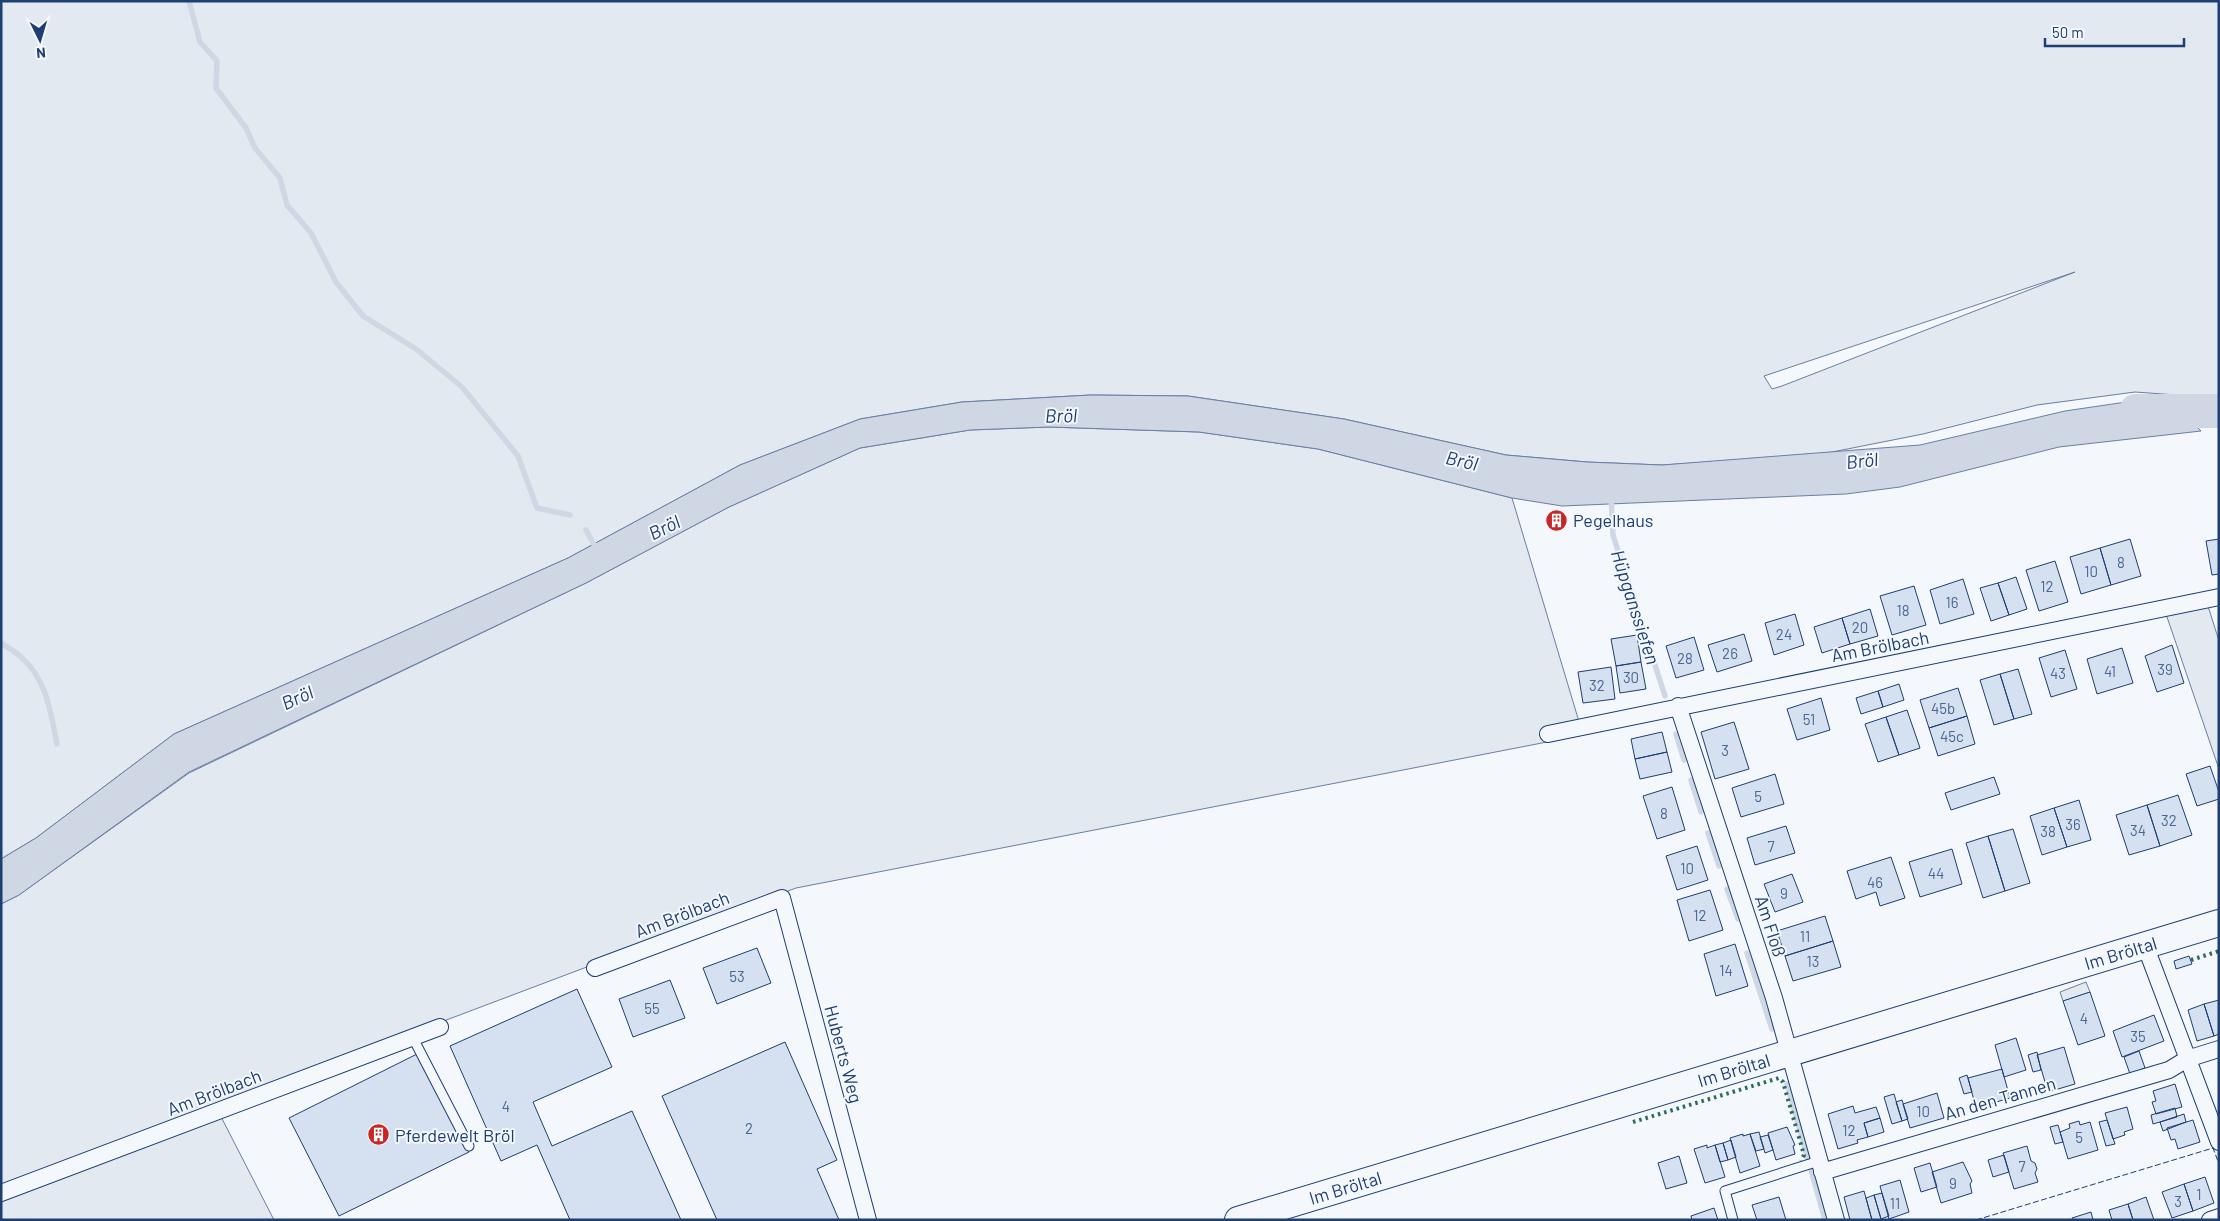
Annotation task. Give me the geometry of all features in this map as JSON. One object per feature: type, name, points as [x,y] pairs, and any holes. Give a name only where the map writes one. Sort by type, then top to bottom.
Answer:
[{"type":"main road","name":"Im Bröltal","points":[[1245,1219],[2219,922]]},
{"type":"street","name":"Am Brölbach","points":[[1548,734],[2219,597]]},
{"type":"street","name":"Am Floß","points":[[1678,706],[1774,998],[1836,1220]]},
{"type":"street","name":"Am Brölbach","points":[[595,968],[782,898]]},
{"type":"street","name":"Huberts Weg","points":[[782,898],[868,1220]]},
{"type":"street","points":[[2145,945],[2217,1135]]},
{"type":"street","name":"Am Brölbach","points":[[1,1193],[440,1027]]},
{"type":"street","name":"An den Tannen","points":[[1821,1166],[2169,1070],[2187,1059],[2219,1049]]},
{"type":"street","points":[[2210,1220],[2219,1217]]},
{"type":"lane","points":[[413,1038],[469,1146]]},
{"type":"lane","points":[[1733,1220],[1725,1191],[1803,1166],[1821,1166]]},
{"type":"shaded area","points":[[1,1],[2219,1],[2219,398],[2135,392],[2037,405],[1923,434],[1817,455],[1662,465],[1587,462],[1506,455],[1344,419],[1188,396],[1091,395],[962,402],[860,419],[740,465],[568,558],[174,734],[36,838],[1,859]],"holes":[[[2075,272],[1772,389],[1764,376]]]},
{"type":"shaded area","points":[[1049,427],[1199,432],[1318,449],[1512,498],[1583,735],[796,888],[216,1107],[274,1220],[1,1220],[1,904],[19,895],[189,773],[586,583],[729,507],[860,448],[970,430]]},
{"type":"shaded area","points":[[2208,606],[2219,641],[2219,769],[2166,614]]},
{"type":"shaded area","points":[[2086,982],[2090,992],[2063,1001],[2060,992]]},
{"type":"water","points":[[1091,395],[1188,396],[1344,419],[1506,455],[1587,462],[1662,465],[1920,445],[2065,411],[2167,396],[2201,431],[2059,447],[1900,487],[1846,494],[1562,506],[1512,498],[1318,449],[1199,432],[1049,427],[970,430],[860,448],[729,507],[586,583],[189,772],[19,895],[1,904],[1,859],[36,838],[174,734],[568,558],[740,465],[860,419],[962,402]]},
{"type":"building","name":"Pegelhaus","points":[[1553,515],[1561,516],[1561,524],[1553,524]]},
{"type":"building","points":[[2130,539],[2141,576],[2111,585],[2100,548]]},
{"type":"building","points":[[2219,539],[2219,574],[2212,575],[2206,541]]},
{"type":"building","points":[[2100,548],[2111,585],[2081,594],[2070,557]]},
{"type":"building","points":[[2055,561],[2068,602],[2039,611],[2026,570]]},
{"type":"building","points":[[2016,577],[2027,609],[2009,615],[1998,583]]},
{"type":"building","points":[[1963,579],[1974,614],[1940,624],[1930,590]]},
{"type":"building","points":[[1998,583],[2009,615],[1991,621],[1980,588]]},
{"type":"building","points":[[1914,586],[1926,625],[1892,635],[1880,596]]},
{"type":"building","points":[[1870,609],[1878,636],[1850,644],[1842,618]]},
{"type":"building","points":[[1795,614],[1804,645],[1774,655],[1765,623]]},
{"type":"building","points":[[1842,618],[1850,644],[1822,653],[1814,627]]},
{"type":"building","points":[[1744,634],[1752,661],[1717,672],[1708,645]]},
{"type":"building","points":[[1637,635],[1641,662],[1616,666],[1611,639]]},
{"type":"building","points":[[1694,637],[1704,670],[1676,678],[1666,646]]},
{"type":"building","points":[[2172,645],[2184,683],[2157,692],[2145,656]]},
{"type":"building","points":[[2122,648],[2133,683],[2097,694],[2087,659]]},
{"type":"building","points":[[2065,650],[2077,689],[2051,697],[2039,658]]},
{"type":"building","points":[[1641,662],[1646,689],[1620,693],[1616,666]]},
{"type":"building","points":[[1611,667],[1615,699],[1583,703],[1578,672]]},
{"type":"building","points":[[2018,669],[2032,714],[2014,719],[2000,674]]},
{"type":"building","points":[[2000,674],[2014,719],[1994,725],[1980,680]]},
{"type":"building","points":[[1899,684],[1904,700],[1883,707],[1878,691]]},
{"type":"building","points":[[1958,688],[1967,716],[1929,728],[1920,700]]},
{"type":"building","points":[[1878,691],[1883,707],[1861,714],[1856,698]]},
{"type":"building","points":[[1821,698],[1830,730],[1797,740],[1787,709]]},
{"type":"building","points":[[1907,710],[1920,748],[1899,755],[1886,717]]},
{"type":"building","points":[[1967,716],[1975,744],[1938,756],[1929,728]]},
{"type":"building","points":[[1886,717],[1899,755],[1878,762],[1865,724]]},
{"type":"building","points":[[1734,722],[1749,769],[1715,779],[1701,732]]},
{"type":"building","points":[[1662,732],[1667,752],[1635,759],[1631,739]]},
{"type":"building","points":[[1667,752],[1672,772],[1640,779],[1635,759]]},
{"type":"building","points":[[2210,766],[2219,792],[2219,799],[2197,806],[2186,774]]},
{"type":"building","points":[[1775,774],[1784,804],[1741,817],[1732,788]]},
{"type":"building","points":[[1994,777],[2000,794],[1951,810],[1945,793]]},
{"type":"building","points":[[1672,787],[1685,830],[1657,839],[1643,796]]},
{"type":"building","points":[[2178,795],[2192,835],[2160,846],[2147,805]]},
{"type":"building","points":[[2079,800],[2091,840],[2067,847],[2054,808]]},
{"type":"building","points":[[2147,805],[2160,846],[2129,855],[2116,815]]},
{"type":"building","points":[[2054,808],[2067,847],[2042,855],[2030,816]]},
{"type":"building","points":[[1786,826],[1795,853],[1755,865],[1747,838]]},
{"type":"building","points":[[2013,829],[2030,883],[2005,891],[1988,836]]},
{"type":"building","points":[[1988,836],[2005,891],[1983,898],[1966,843]]},
{"type":"building","points":[[1697,846],[1708,880],[1677,890],[1666,856]]},
{"type":"building","points":[[1952,849],[1962,884],[1920,897],[1909,862]]},
{"type":"building","points":[[1891,857],[1905,898],[1880,906],[1876,892],[1856,899],[1847,871]]},
{"type":"building","points":[[1792,874],[1803,902],[1775,912],[1764,884]]},
{"type":"building","points":[[1710,890],[1723,930],[1689,941],[1677,900]]},
{"type":"building","points":[[1825,916],[1833,941],[1785,956],[1777,931]]},
{"type":"building","points":[[1833,941],[1841,967],[1793,981],[1785,956]]},
{"type":"building","points":[[1735,944],[1748,986],[1716,996],[1704,954]]},
{"type":"building","points":[[757,948],[771,983],[717,1004],[703,968]]},
{"type":"building","points":[[2189,956],[2192,964],[2176,969],[2174,961]]},
{"type":"building","points":[[670,980],[685,1018],[633,1037],[619,999]]},
{"type":"building","points":[[577,989],[612,1067],[533,1102],[552,1146],[632,1111],[681,1220],[570,1220],[537,1145],[501,1161],[450,1046]]},
{"type":"building","points":[[2090,992],[2105,1036],[2078,1045],[2063,1001]]},
{"type":"building","points":[[2219,1000],[2219,1034],[2214,1036],[2204,1004]]},
{"type":"building","points":[[2204,1004],[2214,1036],[2197,1041],[2188,1010]]},
{"type":"building","points":[[2154,1015],[2164,1041],[2122,1057],[2113,1031]]},
{"type":"building","points":[[2016,1038],[2026,1070],[2004,1077],[1995,1045]]},
{"type":"building","points":[[785,1042],[837,1160],[817,1169],[839,1220],[717,1220],[662,1096]]},
{"type":"building","points":[[2064,1047],[2075,1084],[2048,1092],[2037,1055]]},
{"type":"building","points":[[2139,1051],[2145,1068],[2130,1074],[2124,1057]]},
{"type":"building","points":[[2037,1052],[2041,1070],[2033,1072],[2028,1055]]},
{"type":"building","name":"Pferdewelt Bröl","points":[[419,1053],[469,1152],[339,1216],[289,1118]]},
{"type":"building","points":[[2002,1069],[2010,1098],[1976,1108],[1968,1078]]},
{"type":"building","points":[[1967,1075],[1972,1092],[1964,1094],[1959,1078]]},
{"type":"building","points":[[2175,1084],[2182,1107],[2156,1114],[2152,1102],[2156,1101],[2153,1091]]},
{"type":"building","points":[[1937,1093],[1944,1118],[1910,1128],[1903,1104]]},
{"type":"building","points":[[1894,1094],[1902,1121],[1892,1124],[1884,1097]]},
{"type":"building","points":[[1902,1100],[1908,1119],[1902,1121],[1896,1102]]},
{"type":"building","points":[[1853,1106],[1855,1113],[1876,1107],[1880,1118],[1864,1123],[1868,1137],[1857,1140],[1858,1143],[1838,1149],[1828,1114]]},
{"type":"building","points":[[2127,1107],[2133,1129],[2124,1132],[2125,1135],[2113,1139],[2105,1113]]},
{"type":"building","points":[[2175,1108],[2177,1117],[2153,1124],[2151,1115]]},
{"type":"building","points":[[2184,1114],[2186,1122],[2163,1131],[2160,1122]]},
{"type":"building","points":[[1880,1118],[1884,1132],[1868,1137],[1864,1123]]},
{"type":"building","points":[[2107,1120],[2115,1144],[2106,1146],[2099,1122]]},
{"type":"building","points":[[2193,1120],[2200,1142],[2178,1149],[2175,1139],[2171,1140],[2167,1128]]},
{"type":"building","points":[[2079,1121],[2080,1125],[2090,1122],[2098,1150],[2068,1159],[2060,1132],[2070,1128],[2069,1124]]},
{"type":"building","points":[[2058,1125],[2063,1142],[2055,1144],[2050,1127]]},
{"type":"building","points":[[1787,1127],[1795,1145],[1793,1146],[1795,1154],[1776,1160],[1768,1133]]},
{"type":"building","points":[[1759,1132],[1764,1149],[1756,1151],[1750,1134]]},
{"type":"building","points":[[1743,1134],[1743,1136],[1750,1134],[1760,1166],[1740,1173],[1730,1138]]},
{"type":"building","points":[[1768,1135],[1773,1150],[1765,1153],[1760,1137]]},
{"type":"building","points":[[1731,1140],[1736,1157],[1728,1160],[1723,1143]]},
{"type":"building","points":[[1723,1143],[1728,1160],[1720,1162],[1715,1145]]},
{"type":"building","points":[[1707,1145],[1707,1148],[1715,1145],[1725,1177],[1705,1183],[1694,1149]]},
{"type":"building","points":[[2027,1146],[2031,1161],[2035,1163],[2037,1169],[2035,1173],[2038,1182],[2014,1189],[2003,1153]]},
{"type":"building","points":[[2004,1155],[2009,1172],[1993,1177],[1988,1160]]},
{"type":"building","points":[[1679,1156],[1687,1183],[1666,1189],[1658,1163]]},
{"type":"building","points":[[1963,1162],[1972,1181],[1970,1184],[1972,1193],[1941,1203],[1932,1172]]},
{"type":"building","points":[[1930,1163],[1937,1187],[1921,1192],[1914,1168]]},
{"type":"building","points":[[2205,1177],[2214,1203],[2193,1211],[2184,1184]]},
{"type":"building","points":[[1900,1180],[1909,1212],[1889,1219],[1880,1186]]},
{"type":"building","points":[[2184,1184],[2193,1211],[2172,1218],[2162,1192]]},
{"type":"building","points":[[1864,1191],[1872,1220],[1850,1220],[1844,1197]]},
{"type":"building","points":[[1882,1193],[1889,1216],[1881,1219],[1874,1195]]},
{"type":"building","points":[[1874,1195],[1881,1219],[1878,1220],[1872,1220],[1866,1198]]},
{"type":"building","points":[[1779,1197],[1786,1220],[1757,1220],[1752,1205]]},
{"type":"building","points":[[2146,1197],[2154,1220],[2133,1220],[2128,1204]]},
{"type":"building","points":[[2128,1204],[2133,1220],[2112,1220],[2109,1210]]},
{"type":"building","points":[[1714,1208],[1718,1220],[1692,1220],[1691,1216]]},
{"type":"building","points":[[2091,1212],[2093,1220],[2073,1220],[2072,1218]]},
{"type":"waterway","points":[[189,1],[200,42],[217,61],[216,88],[246,128],[255,148],[280,178],[287,205],[311,233],[336,282],[363,316],[416,349],[462,387],[518,456],[537,508],[570,515]]},
{"type":"waterway","name":"Bröl","points":[[2136,411],[2219,411]]},
{"type":"waterway","name":"Hüpganssiefen","points":[[1611,496],[1613,535],[1665,696]]},
{"type":"waterway","points":[[586,530],[597,550]]},
{"type":"waterway","points":[[1,643],[21,657],[38,677],[47,698],[57,744]]},
{"type":"waterway","name":"Hüpganssiefen","points":[[1676,734],[1684,760]]},
{"type":"waterway","name":"Hüpganssiefen","points":[[1691,780],[1701,812]]},
{"type":"waterway","name":"Hüpganssiefen","points":[[1708,833],[1719,866]]},
{"type":"waterway","name":"Hüpganssiefen","points":[[1727,889],[1738,919]]},
{"type":"waterway","name":"Hüpganssiefen","points":[[1747,953],[1772,1029]]},
{"type":"waterway","name":"Hüpganssiefen","points":[[1787,1084],[1825,1220]]},
{"type":"hedge","points":[[2191,960],[2219,951]]},
{"type":"hedge","points":[[1633,1122],[1779,1078],[1783,1082],[1804,1155],[1801,1161]]},
{"type":"fence","points":[[1976,1220],[2213,1148],[2219,1164]]},
{"type":"place","name":"Pegelhaus","points":[[1557,520]]},
{"type":"place","name":"Pferdewelt Bröl","points":[[379,1135]]}]
